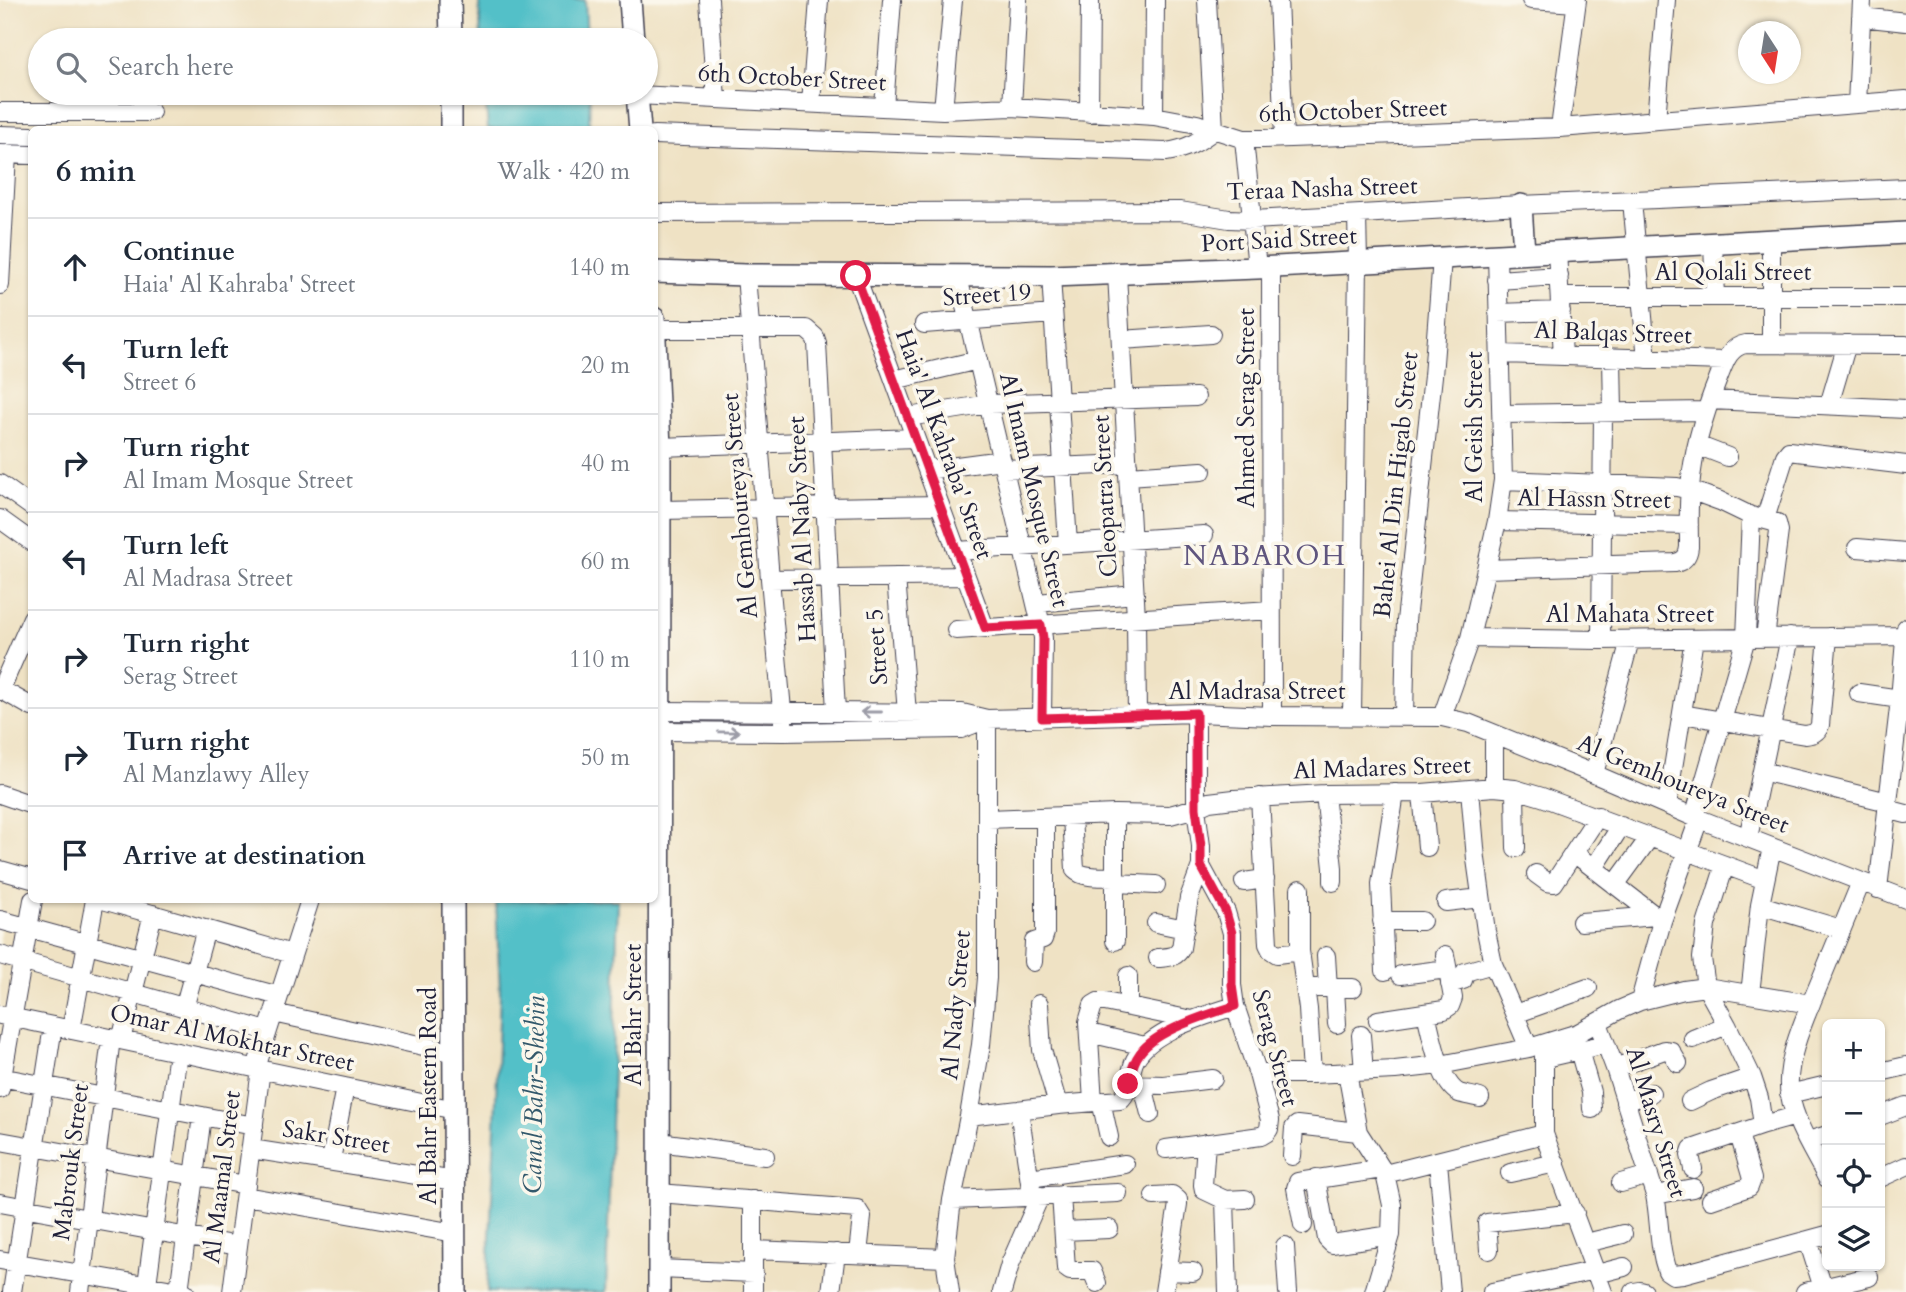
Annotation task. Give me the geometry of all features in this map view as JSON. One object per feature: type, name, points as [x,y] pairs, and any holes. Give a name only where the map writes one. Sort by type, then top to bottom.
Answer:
[{"type":"street","points":[[450,0],[451,28]]},
{"type":"street","points":[[630,0],[632,28]]},
{"type":"street","points":[[709,0],[716,99]]},
{"type":"street","points":[[811,103],[819,0]]},
{"type":"street","points":[[884,107],[892,0]]},
{"type":"street","points":[[943,110],[953,0]]},
{"type":"street","points":[[1012,107],[1018,0]]},
{"type":"street","points":[[1089,113],[1090,0]]},
{"type":"street","points":[[1154,116],[1155,0]]},
{"type":"street","points":[[658,135],[1166,152],[1182,150],[1214,130],[1207,0]]},
{"type":"street","points":[[1278,0],[1284,137]]},
{"type":"street","points":[[1531,0],[1576,2],[1560,128]]},
{"type":"street","points":[[1656,120],[1666,0]]},
{"type":"street","points":[[1857,104],[1861,9],[1906,22]]},
{"type":"street","name":"6th October Street","points":[[658,95],[943,110],[1012,107],[1154,116],[1197,124],[1244,139],[1560,128],[1906,100]]},
{"type":"street","points":[[451,105],[451,126]]},
{"type":"street","points":[[638,105],[640,126]]},
{"type":"street","points":[[0,112],[151,112]]},
{"type":"street","points":[[0,135],[28,136]]},
{"type":"street","name":"Ahmed Serag Street","points":[[1244,139],[1253,220],[1264,268],[1272,716]]},
{"type":"street","points":[[0,285],[4,154],[28,155]]},
{"type":"street","name":"Teraa Nasha Street","points":[[658,213],[1180,211],[1253,220],[1906,188]]},
{"type":"street","points":[[1632,201],[1647,359]]},
{"type":"street","points":[[1521,205],[1524,253]]},
{"type":"street","points":[[1352,716],[1357,215]]},
{"type":"street","name":"Port Said Street","points":[[658,272],[958,277],[1117,274],[1906,233]]},
{"type":"street","points":[[1771,240],[1771,344]]},
{"type":"street","points":[[1713,243],[1715,297]]},
{"type":"street","points":[[1557,251],[1563,356]]},
{"type":"street","name":"Al Geish Street","points":[[1442,717],[1470,638],[1497,521],[1503,480],[1497,255]]},
{"type":"street","name":"Bahei Al Din Higab Street","points":[[1404,717],[1406,621],[1431,399],[1442,258]]},
{"type":"street","name":"Cleopatra Street","points":[[1117,274],[1135,594],[1137,716]]},
{"type":"street","name":"Al Gemhoureya Street","points":[[746,275],[784,732]]},
{"type":"street","name":"Haia' Al Kahraba' Street","points":[[856,276],[985,628]]},
{"type":"street","points":[[1051,276],[1068,544]]},
{"type":"street","points":[[1497,280],[1559,276]]},
{"type":"street","name":"Al Imam Mosque Street","points":[[958,277],[1037,603],[1043,638],[1042,718]]},
{"type":"street","name":"Al Qolali Street","points":[[1498,313],[1641,297],[1906,297]]},
{"type":"street","name":"Street 19","points":[[924,324],[1053,314]]},
{"type":"street","points":[[658,329],[750,329]]},
{"type":"street","name":"Hassab Al Naby Street","points":[[750,329],[806,329],[815,337],[817,344],[836,712]]},
{"type":"street","points":[[1121,340],[1211,334]]},
{"type":"street","points":[[1486,569],[1602,567],[1683,561],[1689,547],[1690,490],[1697,445],[1708,405],[1733,349],[1739,345],[1771,344],[1906,345]]},
{"type":"street","points":[[1829,405],[1847,344]]},
{"type":"street","name":"Al Balqas Street","points":[[1500,354],[1726,361]]},
{"type":"street","points":[[1601,640],[1603,483],[1612,358]]},
{"type":"street","points":[[894,380],[978,360]]},
{"type":"street","points":[[908,417],[989,404],[1196,397]]},
{"type":"street","name":"Al Bahr Street","points":[[658,400],[658,651]]},
{"type":"street","points":[[1502,414],[1608,412],[1708,405],[1829,405],[1906,409]]},
{"type":"street","points":[[660,447],[915,438]]},
{"type":"street","points":[[1697,445],[1728,457]]},
{"type":"street","points":[[1640,1001],[1659,919],[1687,851],[1746,638],[1758,518],[1785,456],[1790,451],[1906,465]]},
{"type":"street","points":[[927,470],[1003,465],[1202,471]]},
{"type":"street","points":[[1503,480],[1677,487],[1777,523],[1779,527],[1765,638]]},
{"type":"street","points":[[0,484],[28,504]]},
{"type":"street","points":[[660,510],[940,505]]},
{"type":"street","points":[[0,519],[28,539]]},
{"type":"street","name":"Al Hassn Street","points":[[1497,521],[1689,525]]},
{"type":"street","points":[[957,551],[1204,535]]},
{"type":"street","points":[[1857,548],[1906,552]]},
{"type":"street","points":[[770,579],[965,576]]},
{"type":"street","name":"Street 5","points":[[896,577],[907,713]]},
{"type":"street","points":[[1037,603],[1135,594]]},
{"type":"street","points":[[956,630],[1271,610]]},
{"type":"street","points":[[28,627],[0,690],[28,705]]},
{"type":"street","points":[[1878,889],[1888,805],[1901,740],[1906,628]]},
{"type":"street","name":"Al Mahata Street","points":[[1470,638],[1630,640],[1906,636]]},
{"type":"street","points":[[1748,838],[1790,637]]},
{"type":"street","points":[[1682,714],[1805,735],[1818,731],[1828,637]]},
{"type":"street","points":[[1667,805],[1694,639]]},
{"type":"street","points":[[1594,774],[1630,640]]},
{"type":"street","points":[[1859,693],[1902,702]]},
{"type":"street","name":"Al Madrasa Street","points":[[658,721],[782,711],[962,713],[987,719],[1196,713],[1442,717]]},
{"type":"street","name":"Serag Street","points":[[1166,1149],[1261,1136],[1269,1129],[1270,1120],[1235,1006],[1232,985],[1232,933],[1226,912],[1201,866],[1196,808],[1196,713]]},
{"type":"street","name":"Al Gemhoureya Street","points":[[1442,717],[1468,723],[1696,818],[1906,899]]},
{"type":"street","name":"Al Madrasa Street","points":[[658,721],[784,732],[961,729],[987,719]]},
{"type":"street","name":"Al Nady Street","points":[[950,1292],[945,1258],[952,1200],[981,1045],[987,978],[987,719]]},
{"type":"street","points":[[1494,734],[1494,788]]},
{"type":"street","points":[[1762,771],[1888,805],[1906,814]]},
{"type":"street","points":[[1515,789],[1516,848]]},
{"type":"street","name":"Al Madares Street","points":[[988,819],[1115,814],[1170,815],[1209,802],[1260,797],[1515,789],[1598,816],[1765,880]]},
{"type":"street","points":[[1470,790],[1481,898],[1493,964],[1515,1014],[1539,1050],[1544,1134],[1599,1279]]},
{"type":"street","points":[[1395,793],[1382,876],[1382,921],[1393,973],[1447,969],[1463,980],[1465,972],[1493,964]]},
{"type":"street","points":[[1422,793],[1427,847]]},
{"type":"street","points":[[0,794],[28,804]]},
{"type":"street","points":[[1325,794],[1333,882]]},
{"type":"street","points":[[1260,797],[1268,944],[1277,954],[1300,951]]},
{"type":"street","points":[[1115,814],[1115,941]]},
{"type":"street","points":[[1072,816],[1075,870],[1078,874],[1156,886]]},
{"type":"street","points":[[1536,874],[1547,882],[1554,883],[1598,816]]},
{"type":"street","points":[[1033,962],[1034,942],[1043,939],[1045,933],[1045,817]]},
{"type":"street","points":[[1594,868],[1621,825]]},
{"type":"street","points":[[1615,885],[1650,837]]},
{"type":"street","points":[[1750,994],[1760,905],[1772,848]]},
{"type":"street","points":[[1574,853],[1659,919]]},
{"type":"street","points":[[1725,865],[1706,925],[1702,958],[1706,987],[1752,1077],[1759,1098],[1763,1125]]},
{"type":"street","points":[[1158,958],[1172,957],[1178,954],[1181,948],[1189,898],[1201,866]]},
{"type":"street","points":[[0,870],[28,878]]},
{"type":"street","points":[[1244,882],[1265,879]]},
{"type":"street","points":[[1822,1168],[1796,1116],[1789,1094],[1789,1073],[1811,1004],[1861,882]]},
{"type":"street","points":[[1300,889],[1300,951],[1308,1009],[1312,1074]]},
{"type":"street","points":[[1446,902],[1481,898]]},
{"type":"street","points":[[32,903],[22,961],[6,1016],[1,1081],[44,1086],[254,1126]]},
{"type":"street","points":[[12,1292],[8,1261],[25,1207],[44,1086],[80,978],[93,903]]},
{"type":"street","name":"Al Maamal Street","points":[[232,1292],[254,1126],[258,1068],[267,1031],[309,903]]},
{"type":"street","name":"Al Bahr Eastern Road","points":[[453,903],[455,1292]]},
{"type":"street","name":"Al Bahr Street","points":[[658,903],[659,1292]]},
{"type":"street","points":[[134,904],[153,914],[292,954]]},
{"type":"street","points":[[1760,905],[1842,929]]},
{"type":"street","name":"Mabrouk Street","points":[[81,1283],[104,1097],[116,1039],[133,993],[153,914]]},
{"type":"street","points":[[1581,922],[1659,919]]},
{"type":"street","points":[[0,920],[194,973],[276,1004],[454,1053]]},
{"type":"street","points":[[1382,921],[1422,921]]},
{"type":"street","points":[[1156,923],[1185,929]]},
{"type":"street","points":[[184,1008],[206,929]]},
{"type":"street","points":[[0,955],[267,1031]]},
{"type":"street","points":[[1326,956],[1337,1024]]},
{"type":"street","points":[[1378,1020],[1444,1010],[1450,1006],[1453,998],[1447,969]]},
{"type":"street","points":[[1128,976],[1128,1007]]},
{"type":"street","points":[[1539,1050],[1640,1001],[1684,990],[1706,987],[1811,1004]]},
{"type":"street","points":[[1305,988],[1353,988]]},
{"type":"street","points":[[1515,1014],[1588,988]]},
{"type":"street","points":[[1110,1137],[1097,1102],[1088,1022],[1093,1005],[1105,1002],[1192,1020]]},
{"type":"street","points":[[1039,1004],[1042,1050],[1058,1105]]},
{"type":"street","points":[[1150,1114],[1136,1085],[1133,1064],[1145,1046],[1192,1020],[1235,1006]]},
{"type":"street","points":[[1426,1013],[1440,1065],[1453,1089],[1480,1098]]},
{"type":"street","name":"Omar Al Mokhtar Street","points":[[6,1016],[455,1110]]},
{"type":"street","name":"Al Masry Street","points":[[1598,1023],[1656,1195],[1659,1234],[1667,1270],[1673,1275],[1683,1274],[1808,1240]]},
{"type":"street","points":[[1693,1039],[1727,1025]]},
{"type":"street","points":[[1089,1032],[1145,1046]]},
{"type":"street","points":[[1361,1035],[1352,1110],[1358,1132],[1383,1172],[1392,1205],[1391,1235],[1374,1292]]},
{"type":"street","points":[[1258,1074],[1395,1070],[1539,1050],[1579,1050],[1606,1044]]},
{"type":"street","points":[[1579,1050],[1591,1092],[1592,1109]]},
{"type":"street","points":[[1615,1068],[1664,1050],[1674,1053],[1678,1063]]},
{"type":"street","points":[[147,1289],[178,1052]]},
{"type":"street","points":[[1885,1071],[1906,1066]]},
{"type":"street","points":[[1690,1101],[1752,1077]]},
{"type":"street","points":[[969,1116],[1120,1100],[1136,1085],[1164,1086],[1213,1079]]},
{"type":"street","points":[[1789,1094],[1822,1086]]},
{"type":"street","points":[[331,1160],[345,1087]]},
{"type":"street","points":[[1625,1102],[1651,1093]]},
{"type":"street","points":[[1885,1114],[1906,1106]]},
{"type":"street","points":[[1002,1292],[1034,1190],[1019,1110]]},
{"type":"street","points":[[8,1261],[81,1283],[182,1292],[186,1236],[202,1116]]},
{"type":"street","points":[[1693,1168],[1690,1155],[1692,1149],[1796,1116]]},
{"type":"street","points":[[1292,1156],[1294,1128],[1297,1125],[1358,1132]]},
{"type":"street","points":[[1303,1225],[1296,1184],[1302,1180],[1383,1172],[1438,1162],[1544,1134]]},
{"type":"street","points":[[1711,1200],[1751,1184],[1752,1178],[1739,1134]]},
{"type":"street","points":[[1808,1141],[1822,1137]]},
{"type":"street","points":[[0,1141],[194,1176],[245,1191],[455,1233]]},
{"type":"street","points":[[659,1142],[765,1156]]},
{"type":"street","points":[[1206,1143],[1204,1190],[1225,1200],[1245,1199]]},
{"type":"street","name":"Sakr Street","points":[[251,1149],[455,1181]]},
{"type":"street","points":[[1438,1162],[1450,1292]]},
{"type":"street","points":[[1510,1172],[1556,1163]]},
{"type":"street","points":[[952,1200],[1034,1190],[1125,1164]]},
{"type":"street","points":[[1885,1176],[1906,1167]]},
{"type":"street","points":[[1621,1183],[1649,1175]]},
{"type":"street","points":[[1316,1178],[1329,1242],[1332,1244],[1391,1235]]},
{"type":"street","points":[[1656,1195],[1693,1188]]},
{"type":"street","points":[[1034,1190],[1061,1195],[1118,1193]]},
{"type":"street","points":[[659,1193],[857,1209],[862,1217],[858,1254]]},
{"type":"street","points":[[1061,1195],[1068,1271],[1093,1271],[1097,1283]]},
{"type":"street","points":[[1154,1196],[1172,1195],[1178,1200],[1164,1292]]},
{"type":"street","points":[[753,1200],[753,1292]]},
{"type":"street","points":[[1225,1200],[1228,1292]]},
{"type":"street","points":[[0,1203],[238,1246]]},
{"type":"street","points":[[1489,1250],[1486,1226],[1488,1223],[1575,1213]]},
{"type":"street","points":[[1064,1231],[1109,1229]]},
{"type":"street","points":[[1586,1243],[1623,1234]]},
{"type":"street","points":[[1822,1236],[1808,1240],[1823,1288]]},
{"type":"street","points":[[1285,1246],[1288,1292]]},
{"type":"street","points":[[754,1250],[945,1258]]},
{"type":"street","points":[[831,1292],[836,1253]]},
{"type":"street","points":[[1492,1292],[1599,1279],[1624,1267]]},
{"type":"street","points":[[659,1269],[754,1273]]},
{"type":"street","points":[[1167,1271],[1193,1272]]},
{"type":"street","points":[[1805,1292],[1869,1278]]},
{"type":"street","points":[[1634,1292],[1644,1292]]},
{"type":"water","points":[[479,0],[585,0],[586,28],[480,28]]},
{"type":"water","points":[[486,105],[590,105],[589,126],[488,126]]},
{"type":"water","name":"Canal Bahr-Shebin","points":[[496,903],[618,903],[606,1292],[487,1292],[500,993]]},
{"type":"district","name":"NABAROH","points":[[1265,556]]},
{"type":"route","points":[[856,276],[985,628],[1041,625],[1042,718],[1196,713],[1196,808],[1201,866],[1226,912],[1232,933],[1232,985],[1235,1006],[1192,1020],[1145,1046],[1133,1064],[1128,1084]]}]
